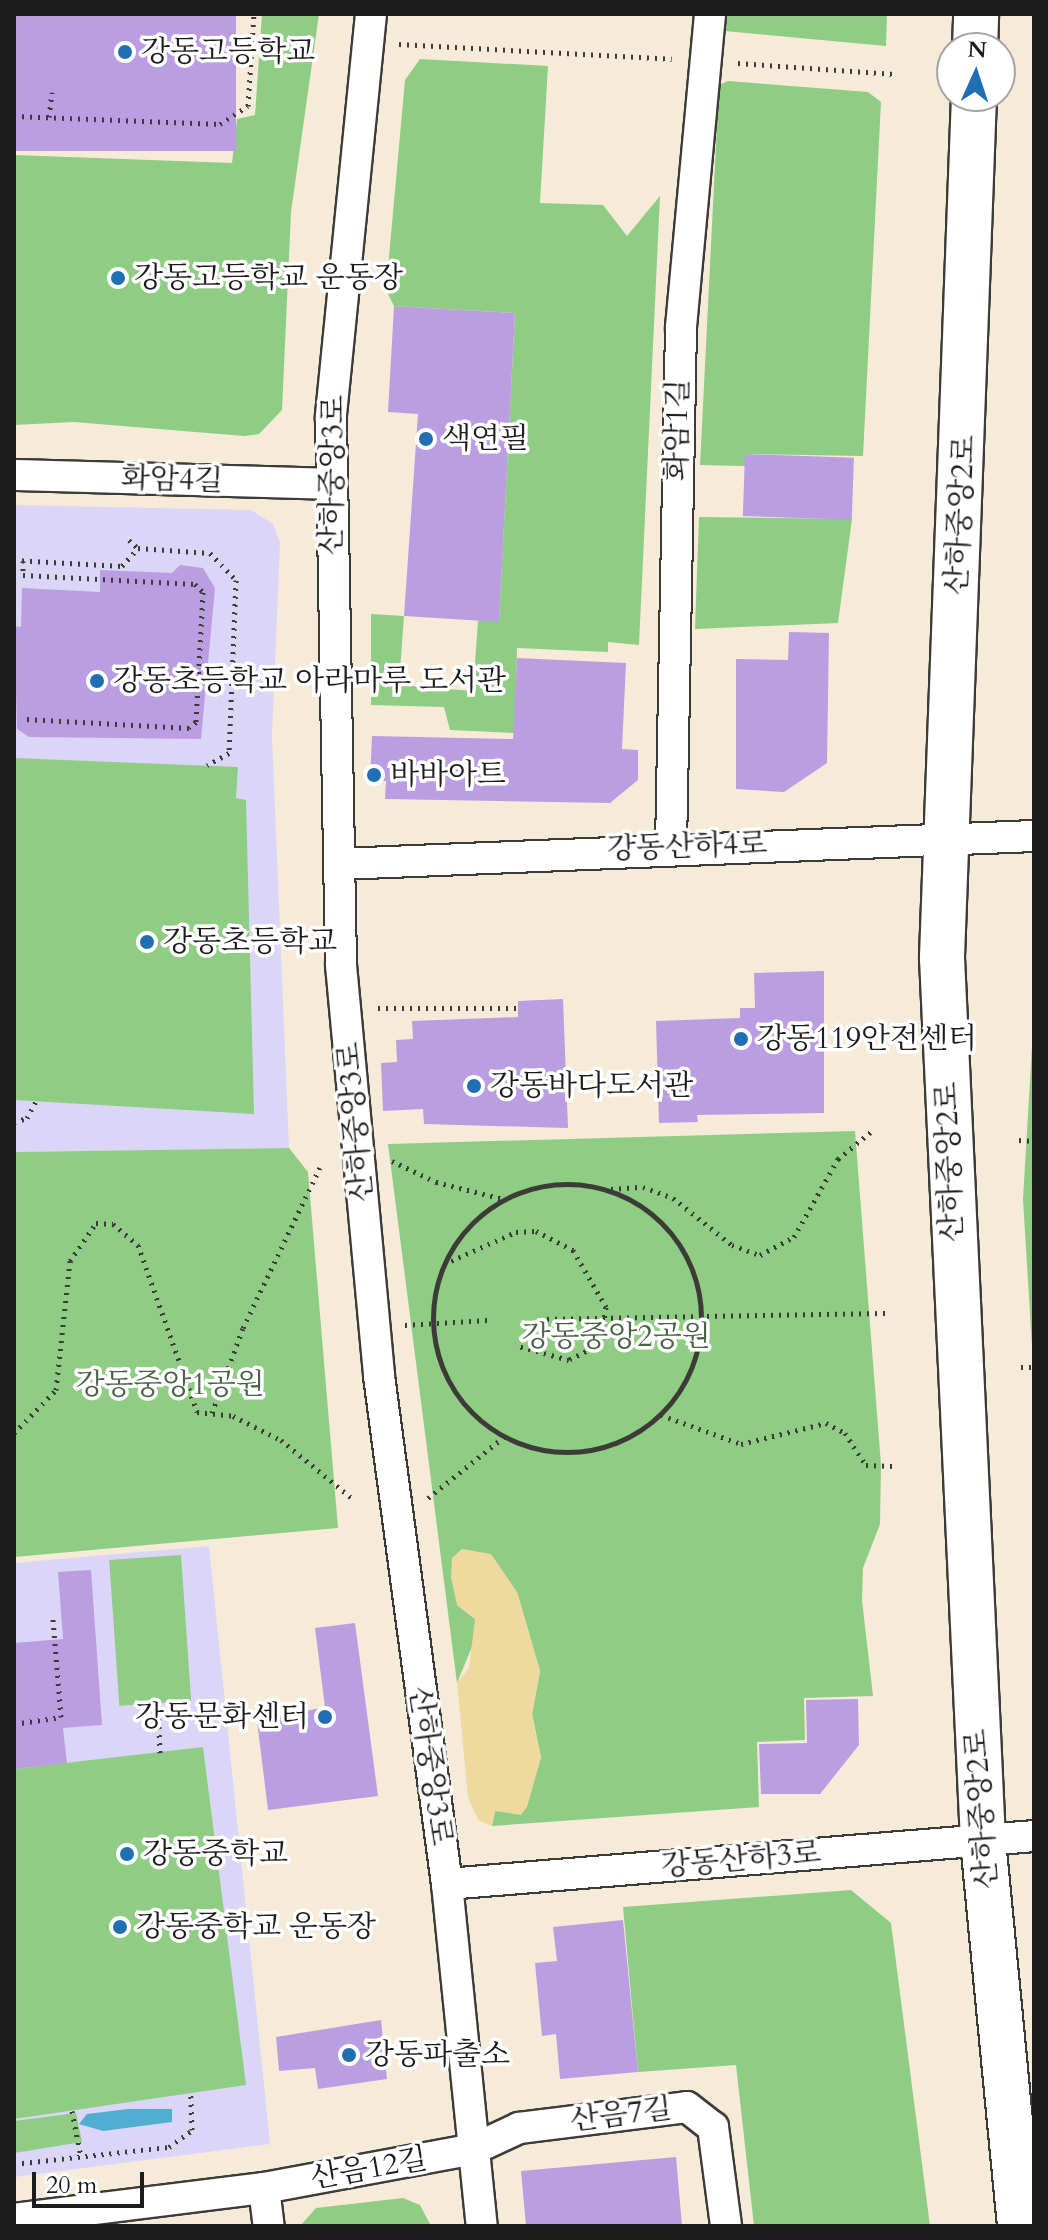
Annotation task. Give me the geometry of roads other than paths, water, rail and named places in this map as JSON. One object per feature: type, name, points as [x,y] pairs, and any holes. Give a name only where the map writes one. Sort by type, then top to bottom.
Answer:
[{"type":"main road","name":"산하중앙2로","points":[[974,112],[968,372],[943,840],[946,1078],[983,1841],[1020,2226]]},
{"type":"street","name":"산하중앙3로","points":[[371,14],[347,215],[330,484],[345,1009],[399,1545],[447,1884],[482,2226]]},
{"type":"street","name":"화암1길","points":[[671,847],[681,327],[710,14]]},
{"type":"street","name":"화암4길","points":[[14,475],[330,484]]},
{"type":"street","name":"강동산하4로","points":[[340,864],[671,847],[1034,836]]},
{"type":"street","name":"강동산하3로","points":[[447,1884],[1034,1836]]},
{"type":"street","name":"산음7길","points":[[474,2149],[519,2128],[692,2108],[713,2127],[726,2226]]},
{"type":"street","name":"산음12길","points":[[14,2219],[264,2188],[474,2149]]},
{"type":"street","points":[[264,2188],[269,2226]]},
{"type":"water","points":[[128,2109],[172,2109],[172,2122],[103,2131],[79,2124],[87,2114]]},
{"type":"place","name":"강동고등학교","points":[[125,52]]},
{"type":"place","name":"강동고등학교 운동장","points":[[118,278]]},
{"type":"place","name":"색연필","points":[[426,439]]},
{"type":"place","name":"강동초등학교 아라마루 도서관","points":[[97,681]]},
{"type":"place","name":"바바아트","points":[[374,775]]},
{"type":"place","name":"강동초등학교","points":[[147,942]]},
{"type":"place","name":"강동119안전센터","points":[[741,1039]]},
{"type":"place","name":"강동바다도서관","points":[[474,1086]]},
{"type":"place","name":"강동문화센터","points":[[325,1717]]},
{"type":"place","name":"강동중학교","points":[[127,1854]]},
{"type":"place","name":"강동중학교 운동장","points":[[120,1927]]},
{"type":"place","name":"강동파출소","points":[[349,2055]]},
{"type":"park label","name":"강동중앙2공원","points":[[616,1337]]},
{"type":"park label","name":"강동중앙1공원","points":[[170,1385]]}]
